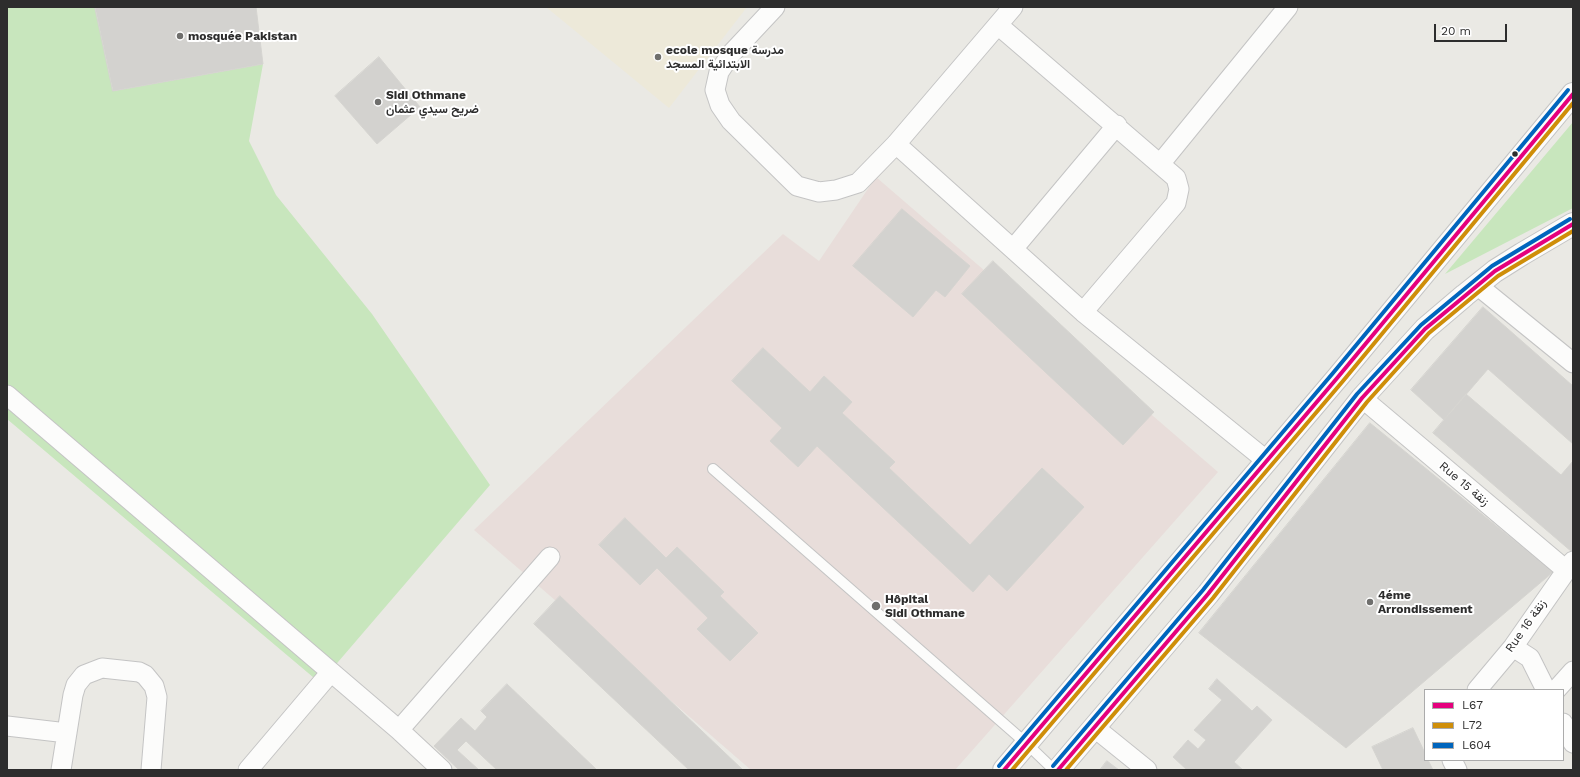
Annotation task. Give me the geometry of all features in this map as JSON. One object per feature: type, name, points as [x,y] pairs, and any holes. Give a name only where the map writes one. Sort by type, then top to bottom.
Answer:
[{"type":"main road","points":[[1004,770],[1267,461],[1573,94]]},
{"type":"main road","points":[[1058,770],[1208,594],[1362,398],[1425,329],[1495,271],[1573,224]]},
{"type":"street","points":[[775,7],[731,54],[719,72],[715,90],[720,105],[731,121],[797,186],[819,192],[836,190],[858,183],[896,144],[1013,7]]},
{"type":"street","points":[[1160,164],[1288,7]]},
{"type":"street","points":[[998,25],[1176,178],[1179,189],[1176,203],[1083,312]]},
{"type":"street","points":[[1014,249],[1116,126]]},
{"type":"street","points":[[896,144],[1083,312],[1267,461]]},
{"type":"street","points":[[1477,285],[1573,364]]},
{"type":"street","points":[[7,395],[399,730],[442,770]]},
{"type":"street","name":"Rue 15 زنقة","points":[[1362,398],[1569,566]]},
{"type":"street","points":[[399,730],[550,556]]},
{"type":"street","name":"Rue 16 زنقة","points":[[1478,689],[1513,647],[1569,566]]},
{"type":"street","points":[[1513,647],[1530,658],[1546,689]]},
{"type":"street","points":[[61,770],[73,695],[76,685],[84,675],[102,668],[132,671],[145,675],[154,686],[157,697],[151,770]]},
{"type":"street","points":[[1557,689],[1573,671]]},
{"type":"street","points":[[248,770],[331,672]]},
{"type":"street","points":[[1564,725],[1573,743]]},
{"type":"street","points":[[7,726],[67,733]]},
{"type":"street","points":[[1095,728],[1147,770]]},
{"type":"street","points":[[1452,761],[1457,770]]},
{"type":"lane","points":[[713,469],[1027,744],[1054,770]]},
{"type":"shaded area","name":"ecole mosque مدرسة الابتدائية المسجد","points":[[546,7],[747,7],[669,108]]},
{"type":"shaded area","points":[[876,177],[1218,472],[955,770],[751,770],[474,530],[783,234],[819,261]]},
{"type":"green space","points":[[7,7],[95,7],[113,91],[263,64],[249,141],[276,195],[372,314],[490,485],[320,683],[7,419]]},
{"type":"green space","points":[[1573,122],[1573,208],[1445,274]]},
{"type":"building","name":"mosquée Pakistan","points":[[95,7],[256,7],[263,64],[113,91]]},
{"type":"building","name":"Sidi Othmane ضريح سيدي عثمان","points":[[379,57],[420,107],[377,144],[335,96]]},
{"type":"building","points":[[902,209],[970,266],[945,297],[936,290],[913,317],[853,266]]},
{"type":"building","points":[[993,261],[1154,412],[1123,445],[962,294]]},
{"type":"building","points":[[1483,307],[1573,386],[1573,444],[1488,369],[1444,420],[1411,390]]},
{"type":"building","points":[[763,348],[810,392],[824,376],[852,402],[842,413],[895,462],[889,468],[970,545],[1042,468],[1084,507],[1007,591],[989,574],[973,592],[817,446],[798,467],[770,441],[782,428],[732,381]]},
{"type":"building","points":[[1466,394],[1561,475],[1573,461],[1572,552],[1433,433]]},
{"type":"building","name":"4éme Arrondissement","points":[[1370,423],[1553,572],[1346,748],[1199,633]]},
{"type":"building","points":[[625,518],[666,558],[677,547],[724,592],[720,596],[758,633],[730,661],[697,629],[708,618],[657,568],[640,585],[599,545]]},
{"type":"building","points":[[560,596],[743,770],[689,770],[534,624]]},
{"type":"building","points":[[1217,679],[1252,711],[1257,706],[1272,720],[1234,762],[1243,770],[1187,770],[1173,757],[1188,740],[1198,749],[1206,740],[1194,730],[1222,700],[1209,689]]},
{"type":"building","points":[[507,684],[597,770],[497,770],[466,741],[457,750],[479,770],[459,770],[434,746],[461,718],[475,731],[487,717],[481,711]]},
{"type":"building","points":[[1413,728],[1424,751],[1424,761],[1428,761],[1433,770],[1383,770],[1372,747]]},
{"type":"building","points":[[1107,761],[1119,770],[1100,770]]},
{"type":"transit line","name":"L604","points":[[999,766],[1333,373],[1568,90]]},
{"type":"transit line","name":"L67","points":[[1004,770],[1338,377],[1573,94]]},
{"type":"transit line","name":"L72","points":[[1012,770],[1343,381],[1573,103]]},
{"type":"transit line","name":"L604","points":[[1053,766],[1203,590],[1357,394],[1421,325],[1492,266],[1570,219]]},
{"type":"transit line","name":"L67","points":[[1058,770],[1208,594],[1362,398],[1425,329],[1495,271],[1573,224]]},
{"type":"transit line","name":"L72","points":[[1066,770],[1213,598],[1367,402],[1429,333],[1498,276],[1573,231]]},
{"type":"place","name":"mosquée Pakistan","points":[[180,36]]},
{"type":"place","name":"ecole mosque مدرسة الابتدائية المسجد","points":[[658,57]]},
{"type":"place","name":"Sidi Othmane ضريح سيدي عثمان","points":[[378,102]]},
{"type":"place","name":"4éme Arrondissement","points":[[1370,602]]},
{"type":"place","name":"Hôpital Sidi Othmane","points":[[876,606]]}]
